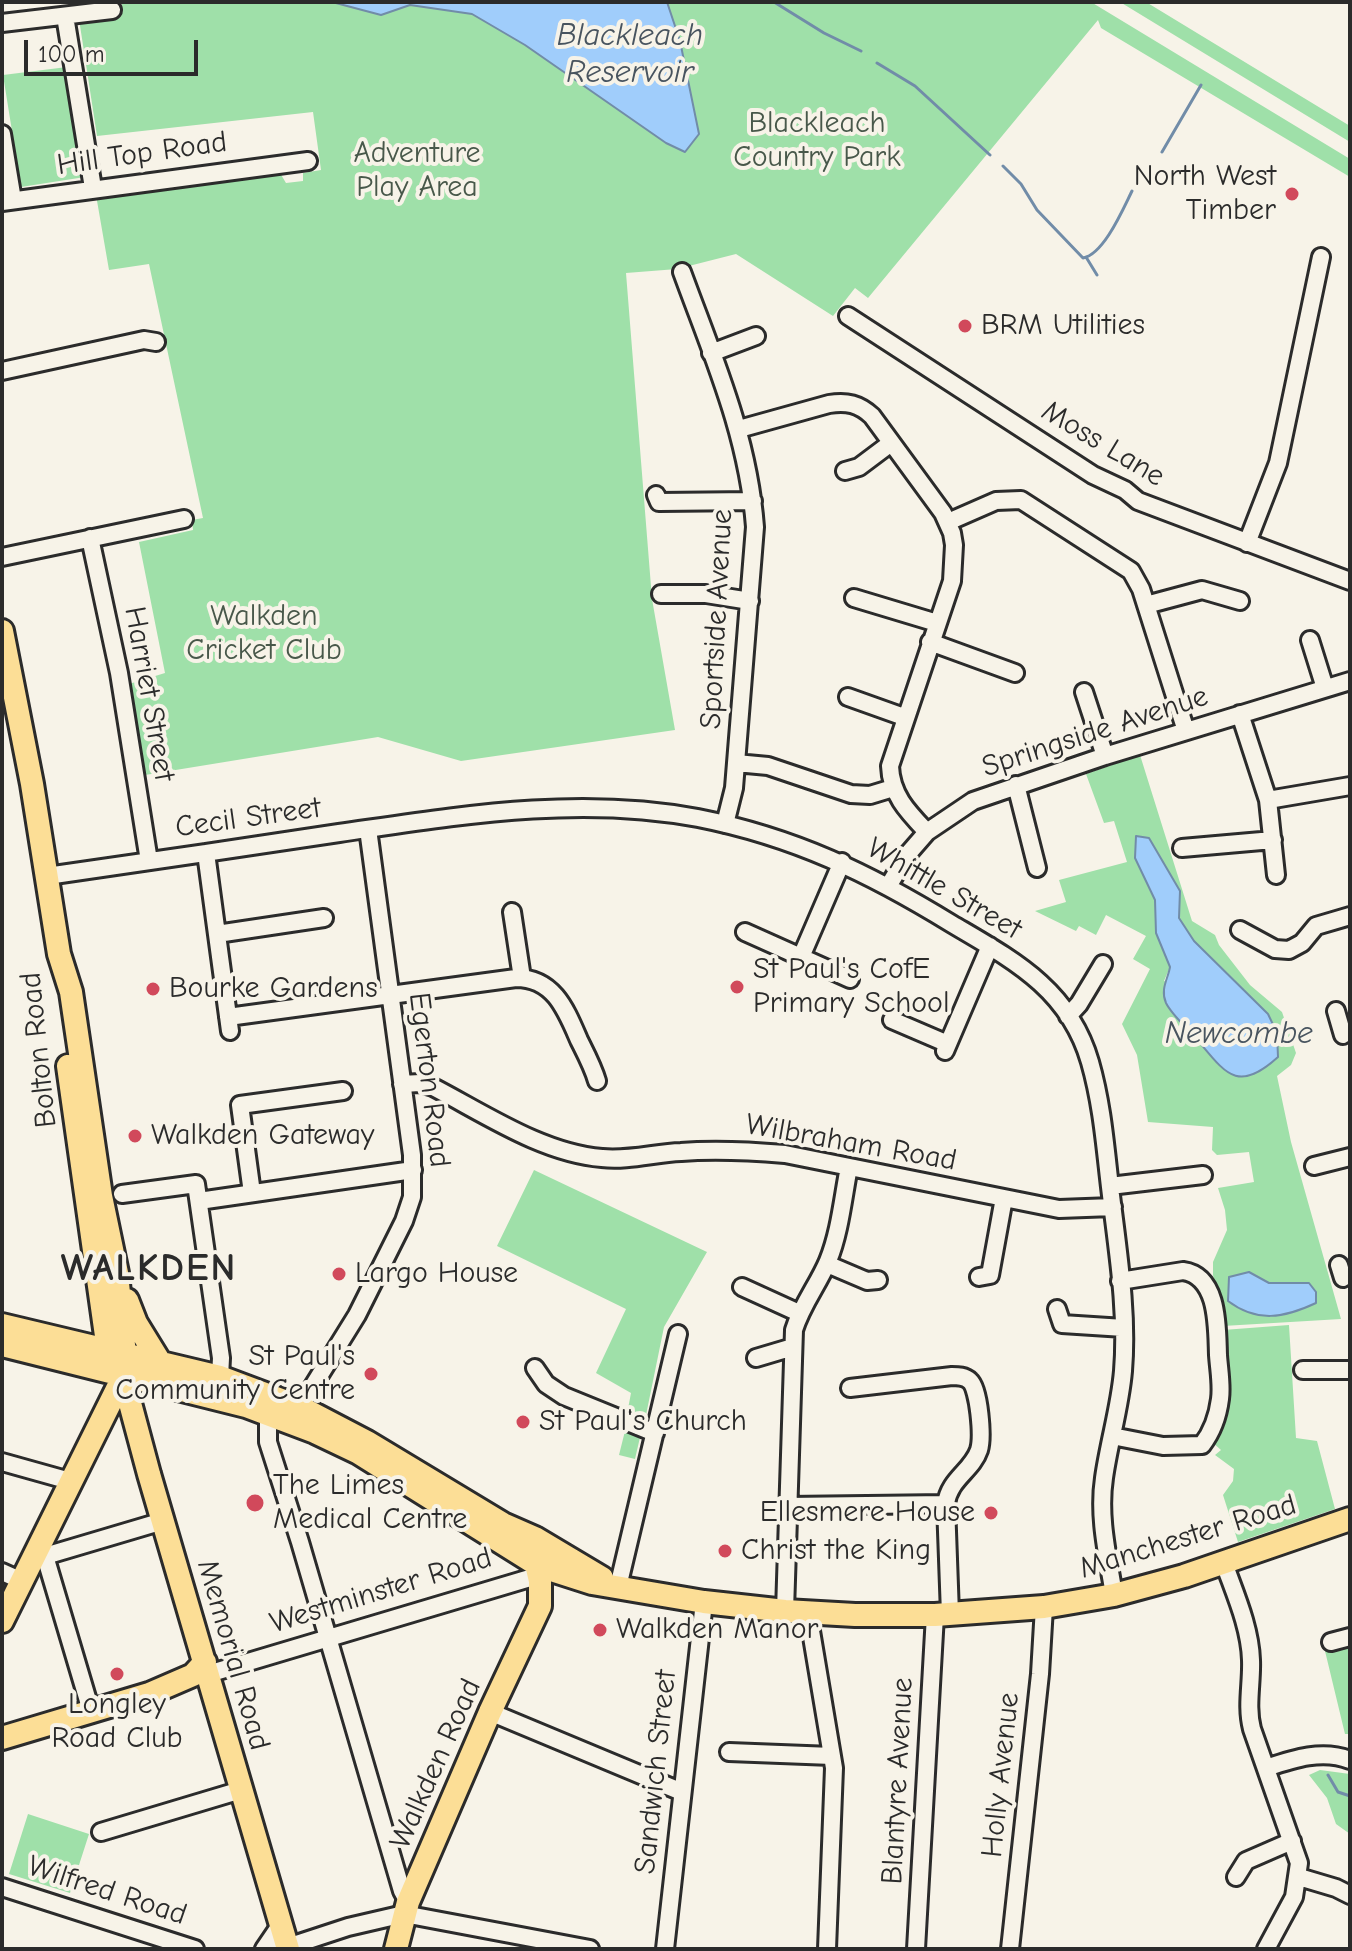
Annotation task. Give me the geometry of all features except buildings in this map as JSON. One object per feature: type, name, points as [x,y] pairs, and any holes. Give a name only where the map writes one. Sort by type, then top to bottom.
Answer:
[{"type":"main road","name":"Bolton Road","points":[[2,631],[59,954],[71,992],[101,1196],[117,1273],[119,1361]]},
{"type":"main road","name":"Bolton Road","points":[[59,954],[58,990],[119,1361]]},
{"type":"main road","points":[[117,1273],[136,1323],[160,1362]]},
{"type":"main road","points":[[2,1325],[119,1361]]},
{"type":"main road","points":[[2,1345],[119,1361]]},
{"type":"main road","points":[[2,1621],[12,1576],[41,1553],[119,1361]]},
{"type":"main road","name":"Manchester Road","points":[[119,1361],[160,1362],[220,1377],[300,1407],[367,1442],[503,1524],[535,1538],[616,1586]]},
{"type":"main road","name":"Manchester Road","points":[[119,1361],[315,1432],[357,1452],[539,1571],[704,1602],[797,1612],[942,1615],[1044,1607],[1114,1595],[1224,1563],[1350,1519]]},
{"type":"main road","name":"Memorial Road","points":[[119,1361],[202,1670],[241,1790],[284,1942]]},
{"type":"main road","points":[[503,1524],[529,1543],[539,1571]]},
{"type":"main road","name":"Walkden Road","points":[[396,1949],[406,1908],[490,1712],[540,1606],[539,1571]]},
{"type":"main road","points":[[540,1606],[567,1590],[616,1586]]},
{"type":"main road","name":"Westminster Road","points":[[2,1738],[149,1694],[202,1670]]},
{"type":"street","points":[[2,16],[2,23],[112,10]]},
{"type":"street","points":[[65,16],[93,188]]},
{"type":"street","points":[[2,134],[7,201]]},
{"type":"street","name":"Hill Top Road","points":[[7,201],[93,188],[290,169],[308,161]]},
{"type":"street","points":[[1247,543],[1278,463],[1321,257]]},
{"type":"street","name":"Sportside Avenue","points":[[703,277],[684,278],[739,429],[755,527],[736,763],[725,824]]},
{"type":"street","name":"Moss Lane","points":[[848,316],[1138,501],[1350,581]]},
{"type":"street","points":[[711,353],[756,336]]},
{"type":"street","points":[[2,371],[144,340],[156,342]]},
{"type":"street","points":[[739,429],[829,404],[850,403],[858,406],[872,416],[948,522],[954,545],[954,572],[890,766],[893,788],[903,806],[927,832]]},
{"type":"street","points":[[845,471],[859,467],[891,443]]},
{"type":"street","points":[[656,495],[659,502],[753,501]]},
{"type":"street","points":[[948,522],[996,501],[1014,499],[1028,503],[1131,571],[1146,605],[1186,731]]},
{"type":"street","points":[[2,557],[184,519]]},
{"type":"street","name":"Harriet Street","points":[[90,538],[119,673],[149,861]]},
{"type":"street","points":[[1146,605],[1202,590],[1232,602]]},
{"type":"street","points":[[661,594],[706,594],[750,601]]},
{"type":"street","points":[[854,598],[937,623]]},
{"type":"street","points":[[1310,640],[1325,688]]},
{"type":"street","points":[[930,642],[1015,673]]},
{"type":"street","name":"Springside Avenue","points":[[889,885],[907,855],[927,832],[958,809],[1016,785],[1350,681]]},
{"type":"street","points":[[848,697],[904,717]]},
{"type":"street","points":[[1082,698],[1105,756]]},
{"type":"street","points":[[1240,714],[1268,800],[1276,875]]},
{"type":"street","points":[[736,763],[768,766],[851,794],[870,795],[893,788]]},
{"type":"street","points":[[1016,785],[1037,868]]},
{"type":"street","points":[[1268,800],[1350,786]]},
{"type":"street","name":"Whittle Street","points":[[456,816],[579,807],[660,812],[725,824],[780,839],[842,862],[889,885],[990,946],[1043,983],[1068,1016],[1084,1045],[1103,1116],[1124,1328],[1123,1369],[1104,1477],[1102,1508],[1114,1595]]},
{"type":"street","name":"Cecil Street","points":[[47,876],[456,816]]},
{"type":"street","name":"Egerton Road","points":[[300,1407],[357,1315],[386,1261],[412,1197],[413,1170],[368,829]]},
{"type":"street","points":[[1182,848],[1273,840]]},
{"type":"street","points":[[206,853],[229,1024],[390,995],[522,978],[538,981],[549,989],[597,1081]]},
{"type":"street","points":[[801,957],[842,862]]},
{"type":"street","points":[[1240,930],[1275,949],[1289,950],[1302,943],[1316,926],[1350,916]]},
{"type":"street","points":[[217,934],[324,918]]},
{"type":"street","points":[[509,920],[522,978]]},
{"type":"street","points":[[745,932],[850,979]]},
{"type":"street","points":[[893,1019],[946,1048],[990,946]]},
{"type":"street","points":[[1068,1016],[1079,1004],[1103,964]]},
{"type":"street","name":"Wilbraham Road","points":[[402,1084],[420,1083],[433,1087],[542,1142],[590,1157],[614,1159],[679,1152],[751,1151],[849,1167],[1059,1209],[1113,1207]]},
{"type":"street","points":[[252,1193],[240,1105],[343,1091]]},
{"type":"street","points":[[1314,1167],[1350,1157]]},
{"type":"street","points":[[827,1949],[834,1784],[832,1756],[797,1612],[788,1506],[793,1347],[799,1313],[827,1264],[849,1167]]},
{"type":"street","points":[[122,1194],[252,1193],[413,1170]]},
{"type":"street","points":[[1110,1186],[1194,1172]]},
{"type":"street","points":[[197,1192],[221,1358],[220,1377]]},
{"type":"street","points":[[979,1277],[990,1275],[1004,1198]]},
{"type":"street","points":[[827,1264],[867,1281],[878,1280]]},
{"type":"street","points":[[1112,1436],[1163,1446],[1208,1449],[1220,1399],[1216,1317],[1209,1293],[1195,1275],[1187,1271],[1120,1281]]},
{"type":"street","points":[[742,1287],[799,1313]]},
{"type":"street","points":[[1057,1309],[1062,1324],[1124,1328]]},
{"type":"street","points":[[616,1586],[678,1334]]},
{"type":"street","points":[[756,1358],[793,1347]]},
{"type":"street","points":[[1312,1364],[1350,1370]]},
{"type":"street","points":[[535,1368],[546,1384],[564,1396],[655,1433]]},
{"type":"street","points":[[788,1506],[946,1504],[950,1488],[978,1454],[981,1430],[972,1382],[959,1376],[850,1388]]},
{"type":"street","points":[[268,1415],[268,1442],[329,1638],[406,1908]]},
{"type":"street","points":[[2,1462],[70,1481]]},
{"type":"street","name":"Blantyre Avenue","points":[[916,1949],[942,1615],[946,1504]]},
{"type":"street","points":[[91,1711],[41,1553],[163,1521]]},
{"type":"street","points":[[1224,1563],[1247,1632],[1251,1660],[1249,1718],[1298,1856],[1299,1877],[1294,1897],[1266,1949]]},
{"type":"street","name":"Westminster Road","points":[[202,1670],[329,1638],[539,1571]]},
{"type":"street","name":"Sandwich Street","points":[[665,1949],[704,1602]]},
{"type":"street","name":"Holly Avenue","points":[[1010,1949],[1040,1674],[1044,1607]]},
{"type":"street","points":[[1331,1642],[1350,1637]]},
{"type":"street","points":[[490,1712],[682,1792]]},
{"type":"street","points":[[729,1752],[832,1756]]},
{"type":"street","points":[[1266,1768],[1309,1755],[1339,1756],[1350,1760]]},
{"type":"street","points":[[101,1832],[241,1790]]},
{"type":"street","points":[[1235,1868],[1292,1841]]},
{"type":"street","points":[[1299,1877],[1350,1895]]},
{"type":"street","name":"Wilfred Road","points":[[2,1887],[146,1942],[195,1949]]},
{"type":"street","points":[[264,1949],[406,1908],[581,1948]]},
{"type":"green space","points":[[122,2],[1091,2],[1350,159],[1350,177],[1101,28],[1098,20],[868,298],[855,288],[833,316],[736,254],[677,269],[626,273],[652,599],[675,730],[461,761],[378,737],[145,775],[129,684],[165,673],[139,542],[193,530],[192,520],[203,518],[149,264],[109,270],[96,195],[280,173],[286,183],[303,181],[303,173],[321,170],[313,112],[97,136],[79,19],[122,12]]},
{"type":"green space","points":[[1120,2],[1146,2],[1350,126],[1350,142]]},
{"type":"green space","points":[[67,67],[85,177],[21,187],[3,75]]},
{"type":"green space","points":[[1140,755],[1192,921],[1215,935],[1219,945],[1250,985],[1282,1012],[1296,1053],[1291,1065],[1277,1076],[1291,1142],[1341,1319],[1223,1326],[1213,1275],[1213,1262],[1227,1230],[1218,1188],[1254,1182],[1249,1152],[1217,1155],[1212,1150],[1213,1127],[1148,1122],[1137,1055],[1122,1024],[1150,969],[1133,959],[1146,936],[1106,915],[1096,935],[1079,926],[1076,931],[1035,911],[1066,902],[1059,880],[1127,862],[1114,821],[1104,823],[1086,774]],"holes":[[[1149,838],[1180,891],[1179,918],[1194,941],[1268,1014],[1164,981],[1170,967],[1156,933],[1155,900],[1135,858]]]},
{"type":"green space","points":[[534,1170],[707,1252],[664,1327],[645,1420],[627,1414],[631,1393],[596,1373],[626,1309],[497,1246]]},
{"type":"green space","points":[[1289,1325],[1296,1438],[1317,1441],[1335,1509],[1238,1542],[1223,1495],[1233,1481],[1234,1469],[1215,1455],[1221,1450],[1212,1442],[1223,1330]]},
{"type":"green space","points":[[626,1427],[641,1433],[635,1459],[619,1455]]},
{"type":"green space","points":[[1350,1645],[1350,1734],[1345,1734],[1325,1651]]},
{"type":"green space","points":[[1320,1770],[1350,1774],[1350,1834],[1336,1824],[1327,1798],[1309,1775]]},
{"type":"green space","points":[[28,1814],[89,1834],[70,1893],[9,1874]]},
{"type":"water","name":"Blackleach Reservoir","points":[[332,2],[667,2],[680,41],[699,134],[685,152],[666,143],[525,45],[472,14],[410,5],[381,15]]},
{"type":"water","name":"Newcombe","points":[[1136,836],[1149,838],[1180,891],[1179,918],[1194,941],[1268,1014],[1277,1033],[1278,1057],[1252,1075],[1241,1077],[1223,1069],[1166,1003],[1164,989],[1170,967],[1156,933],[1155,900],[1135,858]]},
{"type":"water","points":[[1249,1272],[1269,1283],[1309,1283],[1316,1292],[1316,1303],[1282,1315],[1249,1313],[1228,1301],[1229,1277]]},
{"type":"waterway","points":[[774,2],[824,33],[861,51]]},
{"type":"waterway","points":[[877,63],[915,86],[990,155]]},
{"type":"waterway","points":[[1162,152],[1201,85]]},
{"type":"waterway","points":[[1003,166],[1021,184],[1037,210],[1083,258],[1091,255],[1105,240],[1132,191]]},
{"type":"waterway","points":[[1086,257],[1097,275]]},
{"type":"waterway","points":[[1328,1775],[1338,1792],[1350,1796]]},
{"type":"place","name":"North West Timber","points":[[1292,194]]},
{"type":"place","name":"BRM Utilities","points":[[965,326]]},
{"type":"place","name":"St Paul's CofE Primary School","points":[[737,987]]},
{"type":"place","name":"Bourke Gardens","points":[[153,989]]},
{"type":"place","name":"Walkden Gateway","points":[[135,1136]]},
{"type":"place","name":"Largo House","points":[[339,1274]]},
{"type":"place","name":"St Paul's Community Centre","points":[[371,1374]]},
{"type":"place","name":"St Paul's Church","points":[[523,1422]]},
{"type":"place","name":"The Limes Medical Centre","points":[[255,1503]]},
{"type":"place","name":"Ellesmere House","points":[[991,1513]]},
{"type":"place","name":"Christ the King","points":[[725,1551]]},
{"type":"place","name":"Walkden Manor","points":[[600,1630]]},
{"type":"place","name":"Longley Road Club","points":[[117,1674]]},
{"type":"district","name":"WALKDEN","points":[[149,1269]]},
{"type":"park label","name":"Blackleach Country Park","points":[[817,141]]},
{"type":"park label","name":"Adventure Play Area","points":[[417,171]]},
{"type":"park label","name":"Walkden Cricket Club","points":[[264,634]]}]
